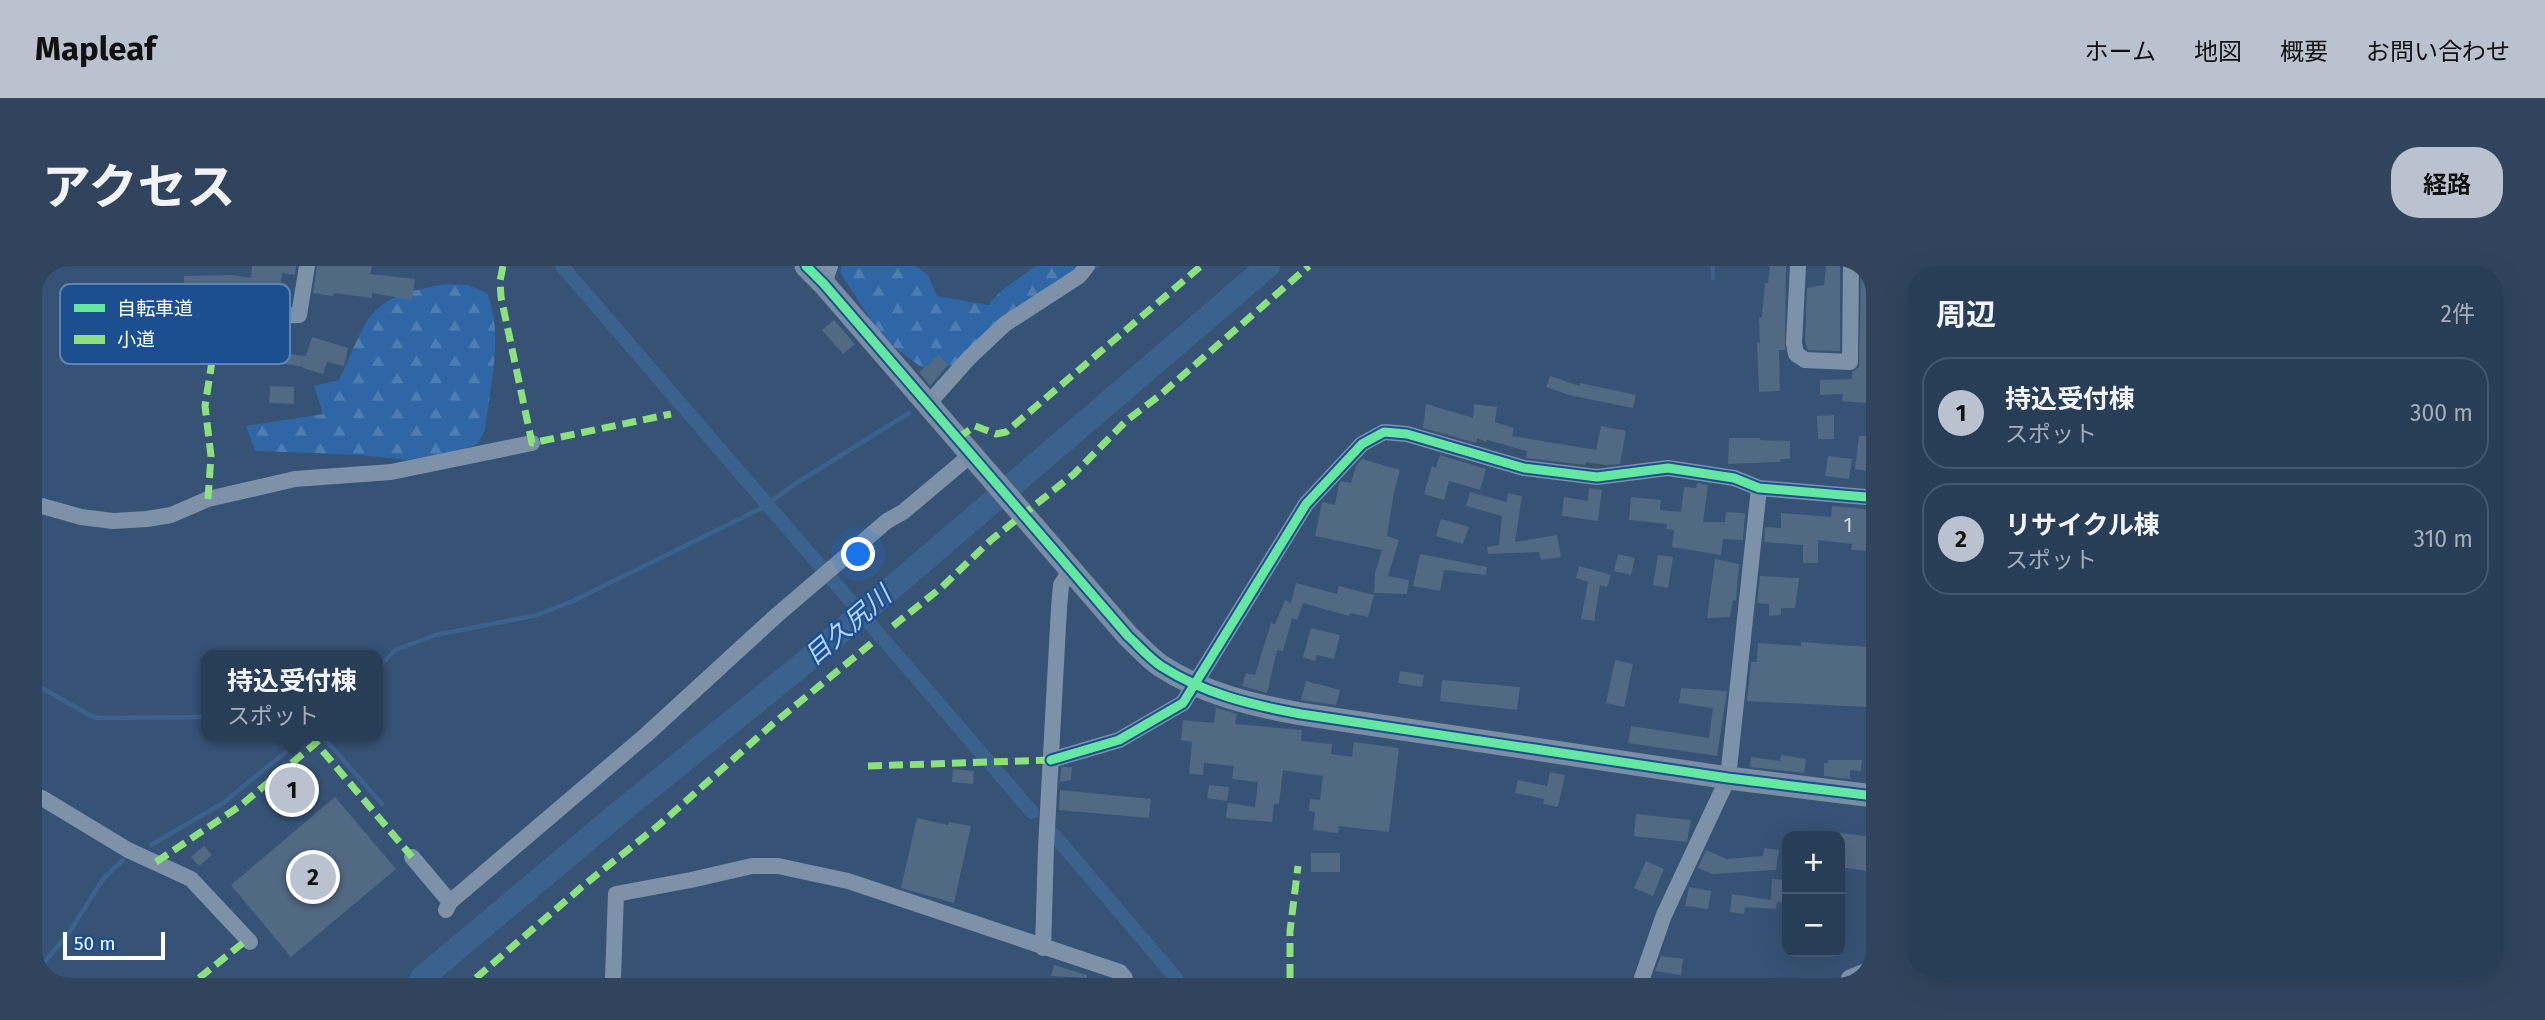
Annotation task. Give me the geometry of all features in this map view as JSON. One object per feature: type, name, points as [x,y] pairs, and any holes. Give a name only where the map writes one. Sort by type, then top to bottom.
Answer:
[{"type":"street","points":[[290,315],[299,315],[307,266]]},
{"type":"street","points":[[806,266],[827,275],[929,404],[1128,636],[1160,665],[1196,685],[1245,704],[1301,714],[1728,778],[1866,795]]},
{"type":"street","points":[[929,404],[969,358],[1005,324],[1079,276],[1087,266]]},
{"type":"street","points":[[1798,266],[1794,343],[1796,354],[1805,360],[1850,362],[1851,266]]},
{"type":"street","points":[[1051,760],[1119,740],[1183,703],[1306,504],[1362,444],[1384,432],[1407,434],[1524,467],[1597,477],[1668,468],[1734,478],[1759,488],[1866,497]]},
{"type":"street","points":[[42,506],[81,517],[113,521],[148,519],[172,514],[208,499],[295,479],[391,472],[532,443]]},
{"type":"street","points":[[412,857],[448,906],[646,735],[777,615],[881,527],[974,456]]},
{"type":"street","points":[[1642,978],[1664,915],[1728,778],[1759,488]]},
{"type":"street","points":[[1043,948],[1061,585],[1071,570]]},
{"type":"street","points":[[42,798],[128,850],[191,879],[250,942]]},
{"type":"street","points":[[613,978],[616,894],[752,866],[778,866],[848,881],[1121,972],[1125,978]]},
{"type":"street","points":[[1849,978],[1866,971]]},
{"type":"green space","points":[[842,266],[916,266],[928,275],[937,296],[988,305],[1002,290],[1036,266],[1100,266],[1027,311],[958,364],[932,368],[921,367],[882,338],[840,272]]},
{"type":"green space","points":[[445,284],[468,285],[487,293],[492,308],[495,325],[494,360],[485,430],[478,443],[462,450],[408,460],[361,455],[255,451],[246,426],[323,414],[314,386],[339,380],[355,344],[374,312],[389,300]]},
{"type":"building","points":[[252,266],[296,266],[295,275],[282,273],[280,284],[184,284],[184,276],[232,275],[251,278]]},
{"type":"building","points":[[317,266],[372,266],[370,274],[415,279],[412,300],[372,293],[372,298],[313,293]]},
{"type":"building","points":[[1770,266],[1786,266],[1785,350],[1779,350],[1780,391],[1759,392],[1759,318],[1762,317],[1765,283],[1768,283]]},
{"type":"building","points":[[1826,266],[1840,266],[1840,351],[1808,350],[1805,342],[1807,288],[1824,285]]},
{"type":"building","points":[[1861,274],[1866,274],[1866,403],[1842,401],[1843,394],[1820,395],[1820,380],[1852,379],[1852,372],[1859,367]]},
{"type":"building","points":[[834,320],[855,344],[843,354],[822,330]]},
{"type":"building","points":[[312,337],[348,348],[344,366],[327,362],[323,374],[286,364],[290,364],[290,354],[306,356]]},
{"type":"building","points":[[939,355],[948,365],[930,386],[919,372]]},
{"type":"building","points":[[1550,376],[1580,386],[1580,383],[1636,395],[1633,408],[1569,395],[1546,387]]},
{"type":"building","points":[[270,386],[294,387],[294,404],[269,403]]},
{"type":"building","points":[[1426,404],[1473,418],[1474,404],[1497,407],[1495,422],[1514,428],[1512,436],[1596,450],[1601,426],[1626,431],[1620,464],[1586,462],[1585,465],[1526,458],[1527,451],[1477,438],[1476,443],[1423,428]]},
{"type":"building","points":[[1834,415],[1834,439],[1818,439],[1817,416]]},
{"type":"building","points":[[1859,436],[1866,436],[1866,471],[1855,469]]},
{"type":"building","points":[[1729,438],[1790,441],[1790,459],[1781,459],[1780,462],[1728,464]]},
{"type":"building","points":[[1440,455],[1486,469],[1480,490],[1449,481],[1444,500],[1424,494],[1432,466],[1436,468]]},
{"type":"building","points":[[1828,456],[1852,459],[1849,479],[1825,476]]},
{"type":"building","points":[[1362,459],[1400,470],[1387,536],[1399,540],[1388,576],[1409,580],[1407,594],[1374,593],[1375,573],[1382,550],[1315,536],[1322,502],[1335,505],[1339,484],[1341,481],[1351,483],[1356,466]]},
{"type":"building","points":[[1697,483],[1708,485],[1703,522],[1725,522],[1726,512],[1745,513],[1743,540],[1723,539],[1721,555],[1672,547],[1674,530],[1666,529],[1667,524],[1629,520],[1631,497],[1661,500],[1660,510],[1681,512],[1684,487],[1696,488]]},
{"type":"building","points":[[1589,488],[1602,490],[1598,521],[1562,516],[1564,497],[1588,501]]},
{"type":"building","points":[[1470,492],[1507,502],[1508,493],[1522,496],[1515,542],[1557,535],[1561,557],[1541,560],[1539,552],[1488,554],[1487,547],[1499,545],[1502,516],[1466,506]]},
{"type":"building","points":[[1832,506],[1866,509],[1866,551],[1851,550],[1852,544],[1818,540],[1818,563],[1803,563],[1803,545],[1764,542],[1765,527],[1781,528],[1781,513],[1831,517]]},
{"type":"building","points":[[1441,519],[1469,527],[1463,544],[1436,536]]},
{"type":"building","points":[[1420,554],[1487,567],[1486,575],[1444,570],[1440,591],[1413,586]]},
{"type":"building","points":[[1618,554],[1635,558],[1631,575],[1614,571]]},
{"type":"building","points":[[1658,555],[1673,557],[1668,588],[1653,585]]},
{"type":"building","points":[[1715,559],[1739,564],[1736,601],[1733,600],[1730,617],[1707,618]]},
{"type":"building","points":[[1579,566],[1611,575],[1607,587],[1600,585],[1594,621],[1581,619],[1588,582],[1576,578]]},
{"type":"building","points":[[1760,576],[1799,578],[1795,608],[1781,608],[1781,615],[1769,616],[1769,604],[1757,603]]},
{"type":"building","points":[[1296,583],[1337,594],[1339,586],[1374,595],[1368,617],[1350,613],[1349,616],[1303,603],[1297,620],[1292,618],[1283,651],[1277,650],[1267,693],[1242,686],[1246,673],[1255,675],[1271,623],[1275,624],[1285,600],[1291,603]]},
{"type":"building","points":[[1311,628],[1340,635],[1334,659],[1317,655],[1315,661],[1303,657]]},
{"type":"building","points":[[1801,642],[1866,647],[1866,707],[1747,701],[1751,662],[1757,662],[1758,643],[1801,646]]},
{"type":"building","points":[[1615,660],[1633,664],[1624,707],[1606,703]]},
{"type":"building","points":[[1400,671],[1424,675],[1422,687],[1398,683]]},
{"type":"building","points":[[1442,680],[1520,687],[1517,710],[1440,701]]},
{"type":"building","points":[[1306,681],[1340,690],[1336,705],[1301,700]]},
{"type":"building","points":[[1681,688],[1727,691],[1717,756],[1628,743],[1631,726],[1709,738],[1713,708],[1679,703]]},
{"type":"building","points":[[1216,708],[1237,714],[1235,724],[1302,730],[1301,741],[1332,744],[1331,754],[1352,757],[1354,742],[1399,748],[1389,832],[1339,826],[1338,833],[1313,830],[1315,812],[1309,811],[1310,799],[1320,800],[1323,776],[1283,770],[1279,804],[1274,804],[1272,822],[1226,818],[1228,803],[1255,807],[1258,782],[1232,779],[1234,766],[1204,763],[1203,775],[1189,774],[1192,742],[1181,740],[1183,720],[1214,723]]},
{"type":"building","points":[[1781,755],[1806,759],[1804,773],[1750,767],[1751,757],[1780,761]]},
{"type":"building","points":[[1828,760],[1862,760],[1861,771],[1850,770],[1850,779],[1824,776],[1824,763],[1828,763]]},
{"type":"building","points":[[1072,767],[1071,780],[1060,782],[1061,768]]},
{"type":"building","points":[[953,769],[974,771],[973,784],[952,782]]},
{"type":"building","points":[[1550,772],[1565,775],[1558,807],[1543,804],[1544,799],[1515,793],[1518,780],[1547,786]]},
{"type":"building","points":[[1209,785],[1229,787],[1227,801],[1207,798]]},
{"type":"building","points":[[1060,790],[1151,799],[1149,818],[1059,810]]},
{"type":"building","points":[[335,797],[396,869],[291,957],[231,885]]},
{"type":"building","points":[[1636,814],[1691,820],[1687,842],[1634,836]]},
{"type":"building","points":[[917,818],[948,825],[949,822],[971,826],[954,903],[901,888]]},
{"type":"building","points":[[1845,834],[1866,836],[1866,871],[1845,868]]},
{"type":"building","points":[[204,846],[212,855],[199,866],[191,857]]},
{"type":"building","points":[[1764,848],[1779,850],[1776,870],[1712,874],[1698,868],[1706,850],[1727,859],[1763,856]]},
{"type":"building","points":[[1311,853],[1340,853],[1340,872],[1311,872]]},
{"type":"building","points":[[1646,861],[1664,869],[1653,896],[1634,888]]},
{"type":"building","points":[[1772,879],[1782,880],[1782,903],[1777,902],[1776,909],[1745,907],[1744,914],[1730,912],[1732,894],[1771,900]]},
{"type":"building","points":[[1689,887],[1711,891],[1708,909],[1685,906]]},
{"type":"building","points":[[1661,956],[1683,959],[1681,975],[1655,971]]},
{"type":"building","points":[[1054,965],[1087,975],[1087,978],[1051,976]]},
{"type":"waterway","points":[[562,266],[1032,812]]},
{"type":"waterway","name":"目久尻川","points":[[422,978],[804,663],[1268,266]]},
{"type":"waterway","points":[[1713,266],[1713,278]]},
{"type":"waterway","points":[[383,663],[395,650],[436,635],[537,615],[573,601],[762,508],[795,484],[909,413]]},
{"type":"waterway","points":[[42,688],[98,718],[201,717]]},
{"type":"waterway","points":[[151,845],[223,803],[299,741]]},
{"type":"waterway","points":[[326,741],[382,804]]},
{"type":"waterway","points":[[1054,835],[1176,978]]},
{"type":"waterway","points":[[42,965],[68,934],[104,878],[123,860]]},
{"type":"marked path","points":[[503,266],[501,297],[532,443],[671,414]]},
{"type":"marked path","points":[[958,438],[975,426],[996,434],[1006,432],[1201,266]]},
{"type":"marked path","points":[[893,626],[942,587],[991,540],[1074,474],[1127,420],[1159,396],[1309,266]]},
{"type":"marked path","points":[[208,499],[211,456],[205,406],[212,364]]},
{"type":"marked path","points":[[476,978],[659,825],[774,723],[873,642]]},
{"type":"marked path","points":[[156,862],[240,806],[316,743],[412,857]]},
{"type":"marked path","points":[[868,766],[1051,760]]},
{"type":"marked path","points":[[1290,978],[1290,931],[1298,866]]},
{"type":"marked path","points":[[199,978],[248,939]]},
{"type":"cycle path","points":[[806,266],[1128,636],[1157,663],[1177,676],[1229,697],[1301,714],[1728,778],[1866,795]]},
{"type":"cycle path","points":[[1051,760],[1119,740],[1183,703],[1306,504],[1362,444],[1384,432],[1407,434],[1524,468],[1597,477],[1668,468],[1734,478],[1759,488],[1866,497]]},
{"type":"place","name":"持込受付棟","points":[[292,790]]},
{"type":"place","name":"リサイクル棟","points":[[313,877]]}]
